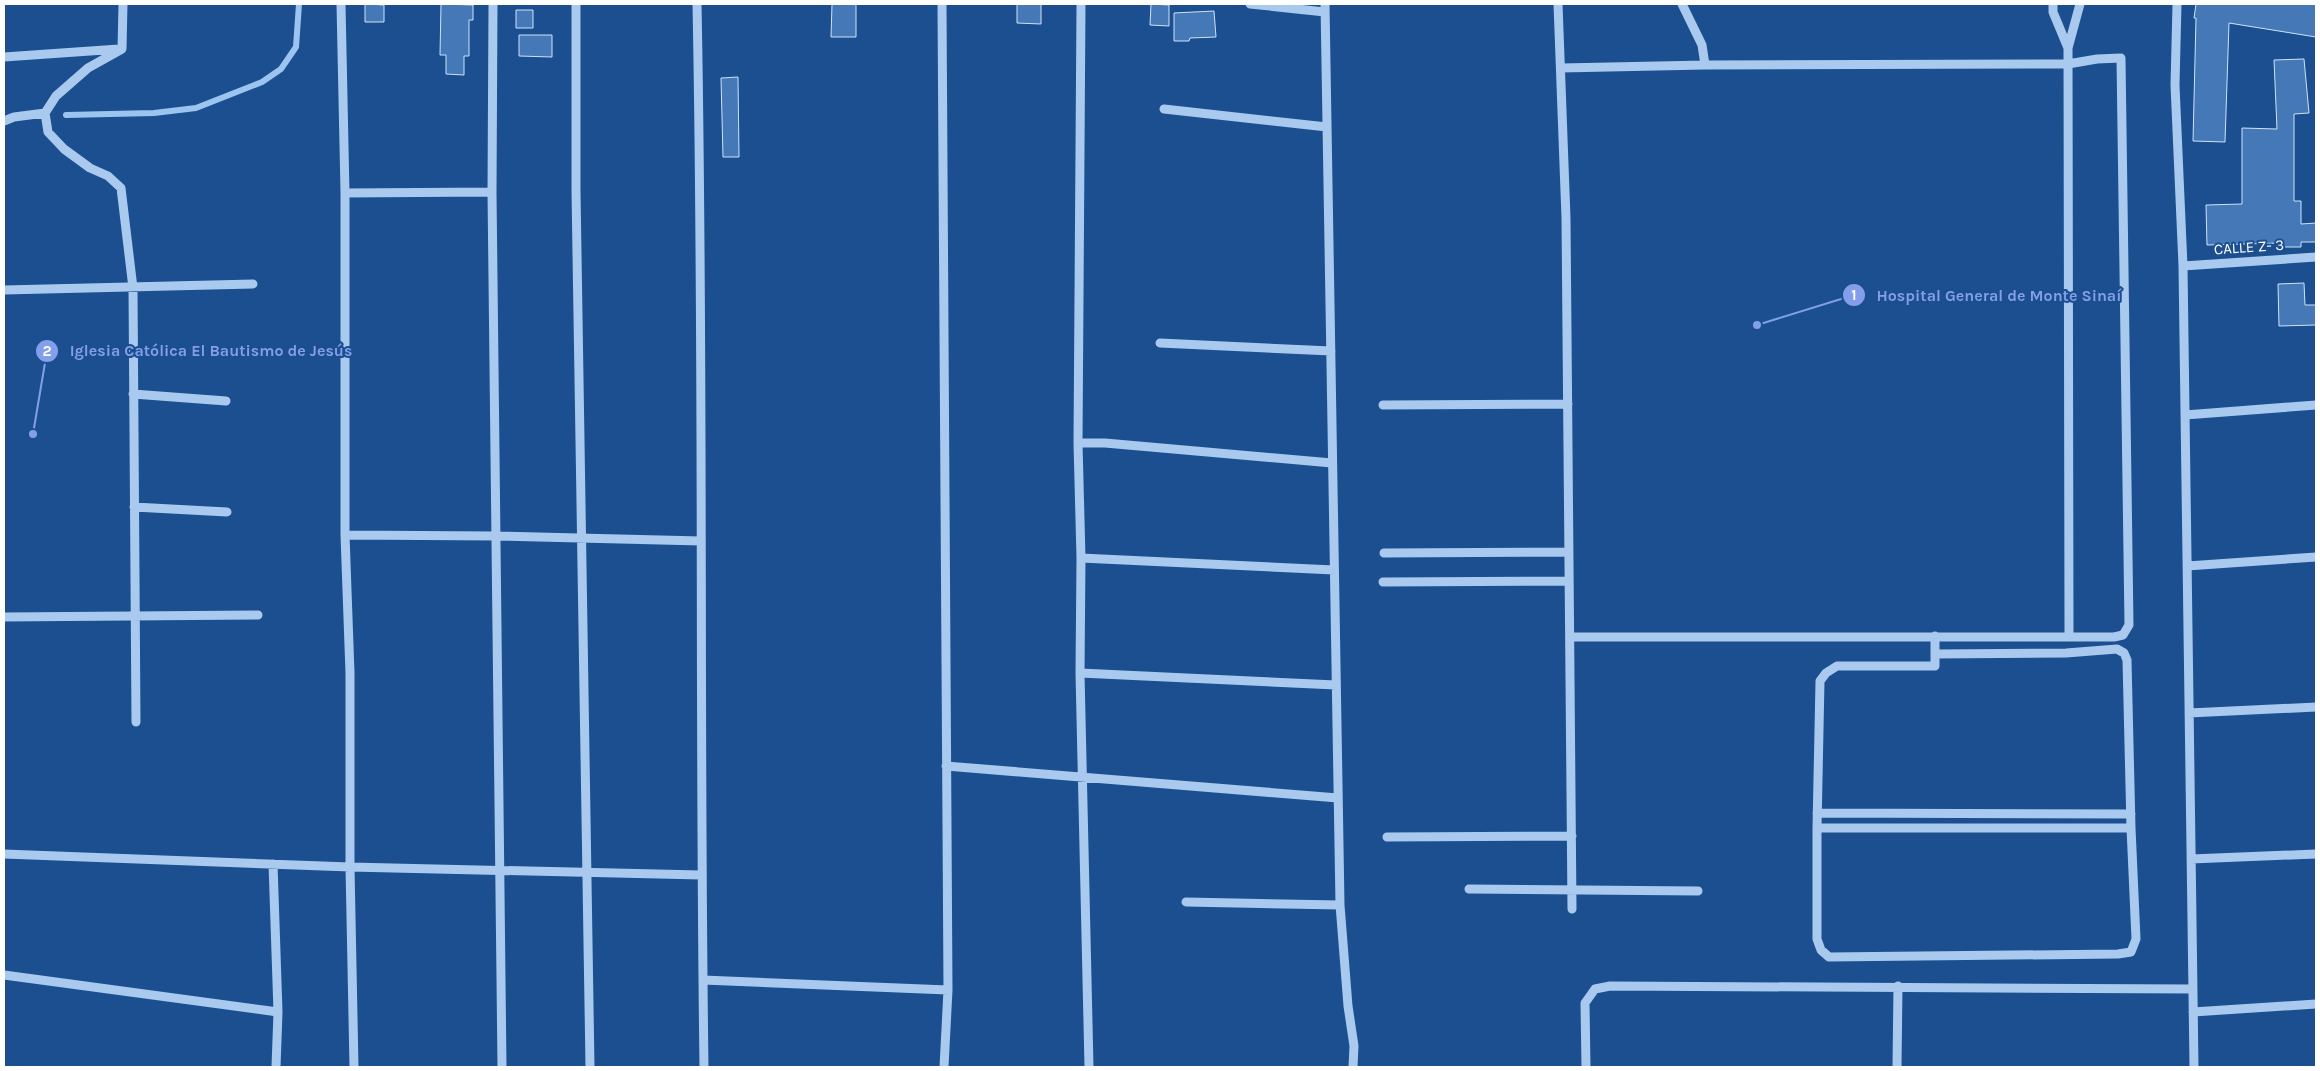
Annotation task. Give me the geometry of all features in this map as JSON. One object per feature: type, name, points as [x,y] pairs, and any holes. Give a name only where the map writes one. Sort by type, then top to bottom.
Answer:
[{"type":"street","points":[[122,49],[124,4]]},
{"type":"street","points":[[341,4],[345,193],[345,535],[350,673],[350,867],[354,1067]]},
{"type":"street","points":[[494,4],[492,192],[502,1067]]},
{"type":"street","points":[[576,4],[576,191],[590,1067]]},
{"type":"street","points":[[697,4],[701,175],[701,875],[704,1067]]},
{"type":"street","points":[[942,4],[948,990],[944,1067]]},
{"type":"street","points":[[1080,4],[1078,443],[1081,558],[1081,777],[1089,1067]]},
{"type":"street","points":[[1250,4],[1325,8],[1340,905],[1348,1006],[1354,1046],[1353,1067]]},
{"type":"street","points":[[1558,4],[1566,218],[1572,909]]},
{"type":"street","points":[[1682,4],[1702,45],[1704,65]]},
{"type":"street","points":[[2053,4],[2053,12],[2068,48]]},
{"type":"street","points":[[2069,637],[2068,48],[2080,4]]},
{"type":"street","points":[[2176,4],[2175,84],[2183,266],[2194,1067]]},
{"type":"street","points":[[4,57],[122,49]]},
{"type":"street","points":[[122,49],[88,68],[56,96],[45,113],[48,132],[64,149],[90,168],[108,176],[121,188],[133,288],[136,722]]},
{"type":"street","points":[[1560,68],[1704,65],[2068,64],[2097,58],[2121,58],[2129,625],[2123,635],[2114,637],[1570,637]]},
{"type":"street","points":[[1164,109],[1327,127]]},
{"type":"street","points":[[4,121],[14,117],[45,113]]},
{"type":"street","points":[[345,193],[492,192]]},
{"type":"street","name":"CALLE Z- 3","points":[[2183,266],[2316,257]]},
{"type":"street","points":[[4,290],[253,284]]},
{"type":"street","points":[[1160,344],[1330,351]]},
{"type":"street","points":[[133,394],[226,401]]},
{"type":"street","points":[[1383,405],[1568,404]]},
{"type":"street","points":[[2185,415],[2316,405]]},
{"type":"street","points":[[1078,443],[1105,443],[1332,463]]},
{"type":"street","points":[[134,507],[227,512]]},
{"type":"street","points":[[345,535],[496,536],[701,541]]},
{"type":"street","points":[[1384,553],[1568,552]]},
{"type":"street","points":[[1081,558],[1334,570]]},
{"type":"street","points":[[2187,566],[2316,558]]},
{"type":"street","points":[[1383,582],[1569,581]]},
{"type":"street","points":[[4,617],[258,615]]},
{"type":"street","points":[[1935,636],[1936,666],[1837,666],[1826,673],[1820,681],[1817,939],[1821,950],[1829,957],[2118,954],[2131,952],[2136,939],[2127,660],[2124,653],[2117,648],[2066,653],[1936,654]]},
{"type":"street","points":[[1080,673],[1336,685]]},
{"type":"street","points":[[2189,713],[2316,707]]},
{"type":"street","points":[[946,766],[1338,798]]},
{"type":"street","points":[[1817,813],[2131,814]]},
{"type":"street","points":[[1817,828],[2131,828]]},
{"type":"street","points":[[1387,838],[1572,836]]},
{"type":"street","points":[[4,854],[350,867],[701,875]]},
{"type":"street","points":[[2191,859],[2316,854]]},
{"type":"street","points":[[273,864],[278,1012],[276,1067]]},
{"type":"street","points":[[1469,889],[1698,891]]},
{"type":"street","points":[[1186,902],[1340,905]]},
{"type":"street","points":[[4,975],[278,1012]]},
{"type":"street","points":[[703,980],[948,990]]},
{"type":"street","points":[[1586,1067],[1585,1003],[1595,989],[1629,985],[2192,989]]},
{"type":"street","points":[[1897,1067],[1898,986]]},
{"type":"street","points":[[2193,1012],[2316,1004]]},
{"type":"building","points":[[365,4],[384,5],[384,22],[365,22]]},
{"type":"building","points":[[441,4],[473,5],[473,20],[469,20],[469,56],[464,56],[464,75],[446,74],[446,55],[440,55]]},
{"type":"building","points":[[832,4],[856,4],[856,37],[831,37]]},
{"type":"building","points":[[1017,4],[1041,4],[1041,24],[1017,23]]},
{"type":"building","points":[[1151,4],[1169,5],[1169,26],[1150,25]]},
{"type":"building","points":[[2196,4],[2316,4],[2316,37],[2229,23],[2225,142],[2193,141],[2196,18],[2194,18]]},
{"type":"building","points":[[516,10],[533,10],[533,28],[516,28]]},
{"type":"building","points":[[1214,11],[1216,37],[1174,41],[1174,13]]},
{"type":"building","points":[[519,35],[552,35],[552,57],[519,56]]},
{"type":"building","points":[[2304,59],[2309,113],[2294,114],[2294,201],[2301,201],[2301,224],[2316,223],[2316,242],[2301,242],[2301,247],[2283,247],[2282,243],[2207,245],[2206,205],[2242,204],[2242,128],[2277,129],[2274,60]]},
{"type":"building","points":[[738,77],[739,157],[723,157],[721,78]]},
{"type":"building","points":[[2304,283],[2305,305],[2316,305],[2316,325],[2279,326],[2278,284]]},
{"type":"waterway","points":[[66,115],[154,113],[196,108],[262,82],[281,69],[296,47],[299,4]]},
{"type":"place","name":"Hospital General de Monte Sinaí","points":[[1757,325]]},
{"type":"place","name":"Iglesia Católica El Bautismo de Jesús","points":[[33,434]]}]
